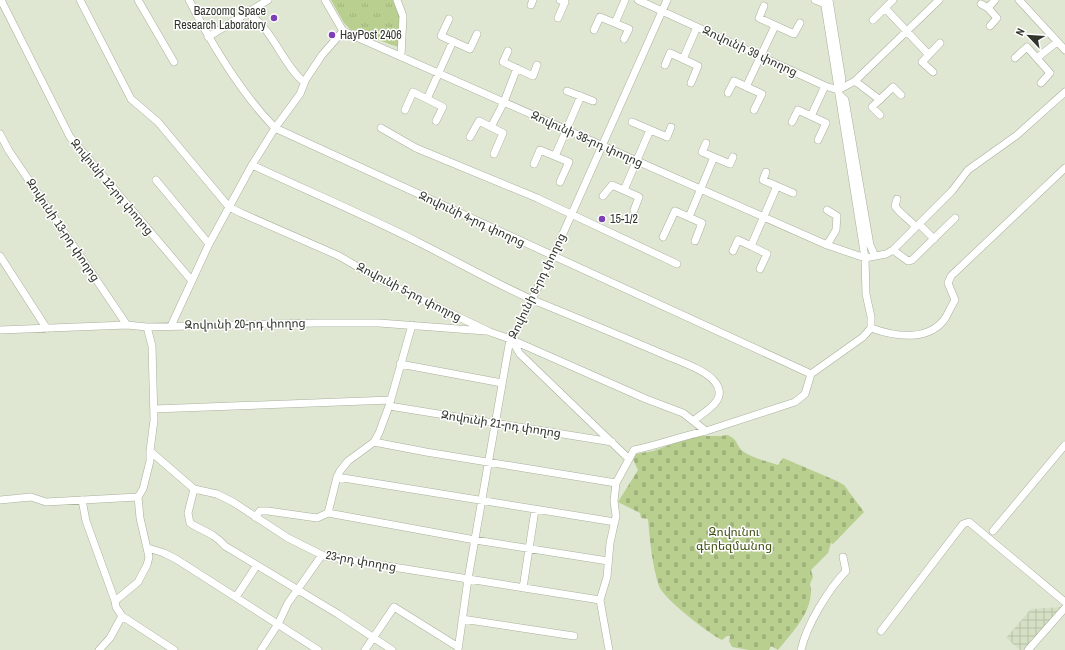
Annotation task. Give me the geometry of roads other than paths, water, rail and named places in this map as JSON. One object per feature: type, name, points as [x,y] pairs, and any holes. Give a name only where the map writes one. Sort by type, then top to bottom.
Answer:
[{"type":"street","name":"Զովունի 12-րդ փողոց","points":[[1,0],[70,137],[192,281]]},
{"type":"street","name":"Զովունի 5-րդ փողոց","points":[[80,0],[131,100],[158,122],[230,207],[339,256],[377,278],[490,332],[510,339],[646,399],[683,413],[694,420],[706,431]]},
{"type":"street","points":[[138,0],[174,62]]},
{"type":"street","name":"Զովունի 4-րդ փողոց","points":[[189,0],[208,37],[263,116],[275,128],[811,374]]},
{"type":"street","points":[[208,37],[268,0]]},
{"type":"street","points":[[171,326],[209,244],[252,165],[275,128],[300,94],[304,82],[322,55],[342,32],[325,0]]},
{"type":"street","points":[[397,0],[403,16],[401,56]]},
{"type":"street","points":[[558,18],[565,2],[560,0]]},
{"type":"street","points":[[615,23],[625,0]]},
{"type":"street","name":"Զովունի 39 փողոց","points":[[638,0],[760,57],[825,86],[838,90]]},
{"type":"street","name":"Զովունի 6-րդ փողոց","points":[[458,649],[468,579],[510,339],[553,256],[667,0]]},
{"type":"street","points":[[608,650],[600,600],[607,577],[615,522],[616,483],[634,450],[652,446],[679,436],[706,431],[795,402],[805,394],[811,374],[864,337],[871,328],[871,317],[866,294],[865,258],[838,90],[827,2],[815,0]]},
{"type":"street","points":[[873,20],[893,0]]},
{"type":"street","points":[[838,90],[855,81],[906,30],[939,0]]},
{"type":"street","points":[[988,8],[996,0]]},
{"type":"street","points":[[1020,0],[1065,50]]},
{"type":"street","points":[[981,4],[988,8],[997,18],[990,26]]},
{"type":"street","points":[[764,6],[759,18],[775,26],[794,34],[800,23]]},
{"type":"street","points":[[885,8],[929,54]]},
{"type":"street","points":[[246,13],[261,24],[294,71],[304,82]]},
{"type":"street","points":[[594,30],[600,17],[629,29],[624,39]]},
{"type":"street","points":[[449,19],[441,36],[470,49],[477,34]]},
{"type":"street","points":[[746,86],[775,26]]},
{"type":"street","points":[[684,59],[697,27]]},
{"type":"street","name":"Զովունի 38-րդ փողոց","points":[[342,32],[401,56],[567,129],[601,146],[764,218],[827,245],[865,258]]},
{"type":"street","points":[[427,99],[453,42]]},
{"type":"street","points":[[1037,58],[1057,42]]},
{"type":"street","points":[[933,72],[922,62],[940,43]]},
{"type":"street","points":[[1015,58],[1027,47],[1050,73],[1041,83]]},
{"type":"street","points":[[508,51],[503,62],[533,76],[537,66]]},
{"type":"street","points":[[665,65],[670,53],[698,66],[691,83]]},
{"type":"street","points":[[491,127],[504,102],[517,68]]},
{"type":"street","points":[[728,93],[734,81],[762,94],[754,110]]},
{"type":"street","points":[[855,81],[880,100]]},
{"type":"street","points":[[811,116],[825,86]]},
{"type":"street","points":[[880,115],[872,107],[893,88],[901,95]]},
{"type":"street","points":[[838,90],[845,100],[870,245],[875,256]]},
{"type":"street","points":[[567,91],[593,102]]},
{"type":"street","points":[[404,110],[413,92],[443,107],[436,121]]},
{"type":"street","points":[[865,258],[886,254],[893,250],[952,191],[968,170],[1017,135],[1065,92]]},
{"type":"street","points":[[555,156],[581,96]]},
{"type":"street","points":[[792,122],[798,110],[826,123],[818,140]]},
{"type":"street","points":[[470,137],[479,121],[503,134],[494,154]]},
{"type":"street","points":[[632,122],[667,137],[671,127]]},
{"type":"street","points":[[381,128],[416,148],[572,214],[677,264]]},
{"type":"street","points":[[624,190],[650,130]]},
{"type":"street","name":"Զովունի 13-րդ փողոց","points":[[0,134],[9,151],[127,325]]},
{"type":"street","points":[[706,143],[702,152],[730,164],[733,157]]},
{"type":"street","points":[[534,164],[540,150],[569,162],[560,182]]},
{"type":"street","points":[[689,217],[714,157]]},
{"type":"street","points":[[252,165],[420,243],[455,263],[532,299],[685,364],[712,380],[720,393],[719,399],[712,407],[694,420]]},
{"type":"street","points":[[871,328],[896,336],[916,336],[933,329],[946,318],[955,300],[948,283],[951,276],[1065,168]]},
{"type":"street","points":[[766,172],[763,180],[793,193]]},
{"type":"street","points":[[156,180],[209,244]]},
{"type":"street","points":[[604,196],[612,185],[624,190],[639,197],[634,210]]},
{"type":"street","points":[[751,246],[777,186]]},
{"type":"street","points":[[897,199],[894,206],[903,216],[918,225],[934,239]]},
{"type":"street","points":[[827,210],[837,216],[836,230],[827,245]]},
{"type":"street","points":[[663,237],[675,211],[702,223],[695,241]]},
{"type":"street","points":[[893,250],[908,261],[912,260],[955,218]]},
{"type":"street","points":[[733,251],[738,240],[766,254],[760,269]]},
{"type":"street","points":[[0,256],[47,329]]},
{"type":"street","name":"Զովունի 20-րդ փողոց","points":[[0,330],[127,325],[147,327],[316,323],[412,325],[490,332]]},
{"type":"street","points":[[328,513],[337,477],[348,461],[374,442],[379,433],[390,403],[412,325]]},
{"type":"street","points":[[115,601],[138,582],[147,566],[149,556],[140,518],[138,497],[143,489],[150,461],[154,420],[152,346],[147,327]]},
{"type":"street","points":[[510,339],[520,354],[629,459]]},
{"type":"street","points":[[400,364],[502,383]]},
{"type":"street","name":"Զովունի 21-րդ փողոց","points":[[154,409],[390,403],[495,423],[612,442]]},
{"type":"street","points":[[374,442],[616,483]]},
{"type":"street","points":[[993,531],[1065,445]]},
{"type":"street","points":[[150,451],[194,490],[188,513],[190,523],[200,530],[215,535],[225,546],[298,590],[392,650]]},
{"type":"street","points":[[337,477],[482,502],[615,522]]},
{"type":"street","name":"23-րդ փողոց","points":[[194,490],[217,494],[233,502],[288,538],[322,555],[600,600]]},
{"type":"street","points":[[0,500],[31,498],[46,502],[138,497]]},
{"type":"street","points":[[82,500],[86,521],[116,607],[122,616],[174,650]]},
{"type":"street","points":[[523,588],[535,510]]},
{"type":"street","points":[[255,517],[260,511],[317,518],[328,513],[475,540],[608,562]]},
{"type":"street","points":[[881,631],[942,550],[963,524],[969,522],[1065,602]]},
{"type":"street","points":[[148,548],[176,559],[200,576],[210,580],[318,650]]},
{"type":"street","points":[[261,650],[278,624],[288,603],[322,555]]},
{"type":"street","points":[[801,650],[806,633],[832,586],[846,571],[843,557]]},
{"type":"street","points":[[236,597],[257,565]]},
{"type":"street","points":[[365,650],[394,606],[458,649]]},
{"type":"street","points":[[1028,650],[1065,608]]},
{"type":"street","points":[[100,650],[110,638],[122,616]]},
{"type":"street","points":[[462,619],[574,636]]},
{"type":"place","name":"Bazoomq Space Research Laboratory","points":[[274,18]]},
{"type":"place","name":"HayPost 2406","points":[[332,35]]},
{"type":"place","name":"15-1/2","points":[[602,219]]},
{"type":"park label","name":"Զովունու գերեզմանոց","points":[[734,539]]}]
